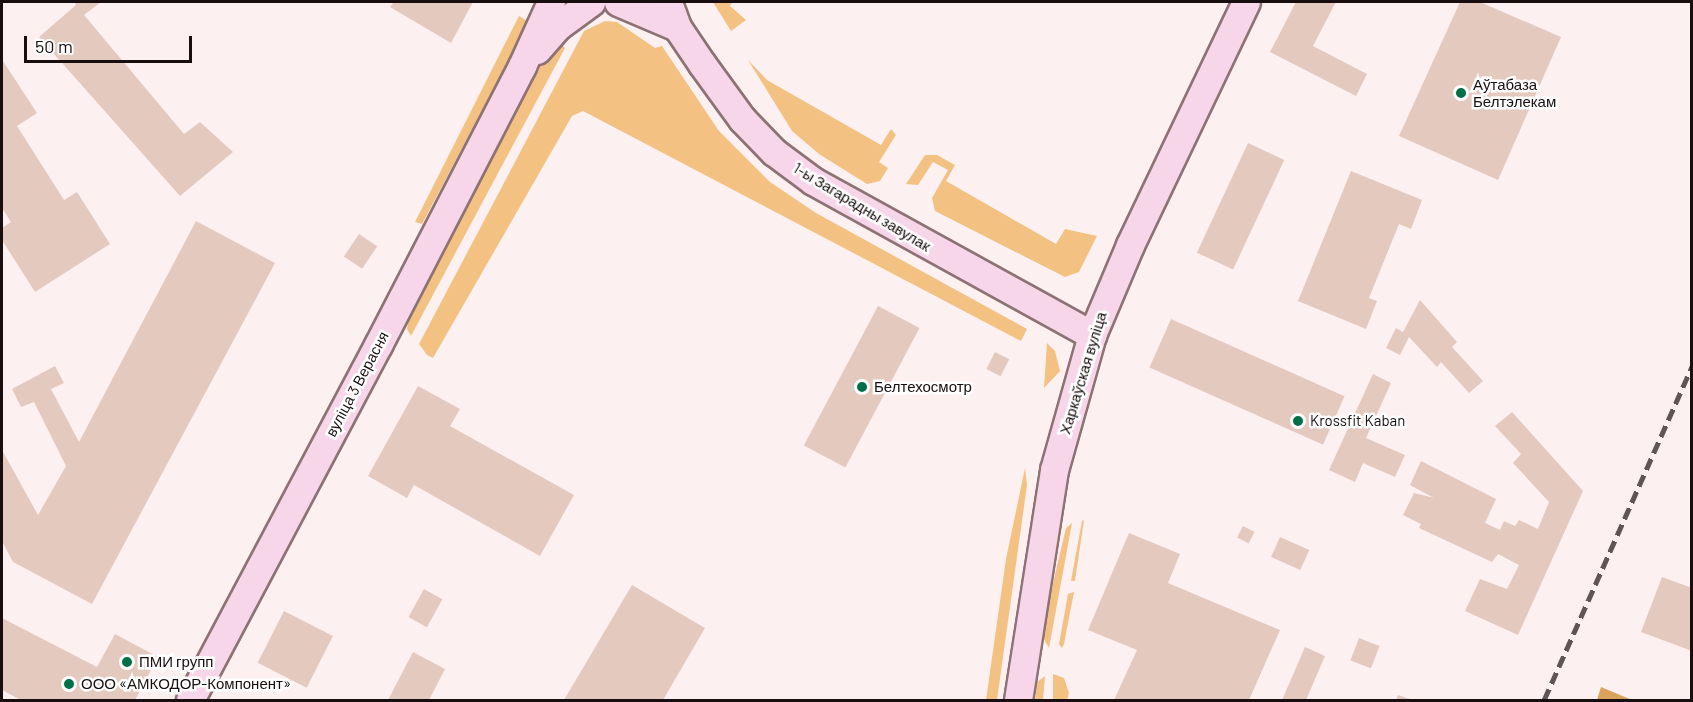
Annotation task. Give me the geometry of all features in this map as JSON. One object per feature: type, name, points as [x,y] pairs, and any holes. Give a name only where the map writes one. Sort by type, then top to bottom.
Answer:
[{"type":"main road","name":"вуліца 3 Верасня","points":[[190,700],[522,66],[551,2]]},
{"type":"main road","name":"вуліца 3 Верасня","points":[[522,66],[558,26],[591,2]]},
{"type":"main road","points":[[618,2],[677,27]]},
{"type":"main road","name":"1-ы Загарадны завулак","points":[[668,2],[677,27],[742,119],[774,152],[813,181],[1092,335]]},
{"type":"main road","name":"Харкаўская вуліца","points":[[1018,700],[1054,470],[1092,335],[1130,245],[1246,2]]},
{"type":"shaded area","points":[[713,2],[732,2],[730,6],[746,20],[731,31]]},
{"type":"shaded area","points":[[519,16],[529,22],[422,224],[415,222]]},
{"type":"shaded area","points":[[605,21],[617,22],[655,48],[662,46],[719,131],[770,182],[816,213],[1027,329],[1021,341],[583,111],[572,116],[433,358],[427,355],[419,344],[584,31]]},
{"type":"shaded area","points":[[555,38],[565,48],[411,336],[407,329],[410,311]]},
{"type":"shaded area","points":[[748,60],[767,80],[881,145],[891,129],[896,135],[879,162],[888,168],[880,181],[867,184],[819,154],[792,131]]},
{"type":"shaded area","points":[[925,155],[937,155],[955,165],[946,181],[1056,244],[1065,229],[1097,236],[1079,272],[1065,277],[935,211],[932,198],[948,170],[933,162],[918,185],[906,184]]},
{"type":"shaded area","points":[[1047,343],[1055,351],[1060,371],[1044,388]]},
{"type":"shaded area","points":[[1025,468],[1027,485],[997,700],[986,700],[1006,559]]},
{"type":"shaded area","points":[[1084,520],[1075,581],[1071,581],[1082,521]]},
{"type":"shaded area","points":[[1072,523],[1049,648],[1041,634],[1066,528]]},
{"type":"shaded area","points":[[1074,592],[1062,648],[1059,644],[1068,594]]},
{"type":"shaded area","points":[[1053,674],[1064,678],[1069,693],[1067,700],[1053,700]]},
{"type":"shaded area","points":[[1045,676],[1043,700],[1035,700],[1037,682]]},
{"type":"shaded area","points":[[1601,687],[1632,700],[1597,700]]},
{"type":"building","points":[[74,2],[101,2],[84,15],[184,134],[200,122],[233,152],[180,196],[39,37],[76,5]]},
{"type":"building","points":[[394,2],[473,2],[451,43],[390,7]]},
{"type":"building","points":[[1296,2],[1336,2],[1313,46],[1367,74],[1356,96],[1270,52]]},
{"type":"building","points":[[1460,2],[1480,2],[1561,37],[1498,180],[1399,136]]},
{"type":"building","points":[[3,61],[37,113],[17,126],[64,200],[77,192],[110,244],[35,292],[2,240],[2,228],[11,222],[2,208]]},
{"type":"building","points":[[1248,143],[1284,160],[1233,270],[1197,253]]},
{"type":"building","points":[[1351,171],[1422,200],[1411,229],[1399,224],[1369,298],[1377,301],[1366,329],[1298,301]]},
{"type":"building","points":[[196,221],[275,263],[92,604],[13,562],[2,541],[2,450],[38,515],[66,466],[34,402],[21,407],[12,389],[55,366],[64,383],[51,389],[79,442]]},
{"type":"building","points":[[359,234],[377,246],[362,269],[344,256]]},
{"type":"building","points":[[1420,300],[1457,342],[1452,347],[1483,381],[1469,393],[1441,362],[1437,367],[1409,337],[1400,355],[1386,348],[1396,328],[1403,332]]},
{"type":"building","name":"Белтехосмотр","points":[[878,306],[919,328],[845,468],[804,446]]},
{"type":"building","points":[[1171,319],[1345,396],[1323,445],[1149,367]]},
{"type":"building","points":[[995,352],[1009,359],[1001,376],[986,369]]},
{"type":"building","points":[[1373,374],[1391,383],[1366,438],[1405,455],[1395,477],[1363,463],[1355,482],[1329,470]]},
{"type":"building","points":[[418,386],[460,409],[450,426],[574,495],[540,556],[414,485],[407,498],[368,476]]},
{"type":"building","points":[[1512,412],[1583,491],[1518,635],[1465,611],[1480,579],[1507,589],[1519,565],[1498,554],[1492,562],[1419,528],[1421,524],[1403,515],[1414,493],[1434,498],[1410,485],[1421,461],[1496,499],[1485,523],[1500,530],[1504,521],[1515,526],[1519,520],[1538,529],[1549,502],[1513,463],[1521,454],[1495,426]]},
{"type":"building","points":[[1243,526],[1255,532],[1249,543],[1237,538]]},
{"type":"building","points":[[1129,533],[1180,554],[1168,583],[1280,630],[1249,700],[1114,700],[1137,650],[1088,630]]},
{"type":"building","points":[[1280,537],[1309,550],[1300,570],[1271,557]]},
{"type":"building","points":[[1662,577],[1692,588],[1692,651],[1641,632]]},
{"type":"building","points":[[632,585],[705,628],[663,700],[564,700]]},
{"type":"building","points":[[424,589],[442,599],[427,627],[408,617]]},
{"type":"building","points":[[284,611],[333,636],[307,688],[258,663]]},
{"type":"building","points":[[2,618],[97,667],[115,634],[158,657],[135,700],[21,700],[2,690]]},
{"type":"building","points":[[1359,638],[1380,646],[1371,668],[1350,660]]},
{"type":"building","points":[[1305,647],[1325,656],[1306,700],[1282,700]]},
{"type":"building","points":[[413,652],[445,669],[429,700],[388,700]]},
{"type":"building","points":[[1398,695],[1413,700],[1396,700]]},
{"type":"railway","points":[[1544,700],[1692,366]]},
{"type":"place","name":"Аўтабаза Белтэлекам","points":[[1461,93]]},
{"type":"place","name":"Белтехосмотр","points":[[862,387]]},
{"type":"place","name":"Krossfit Kaban","points":[[1298,421]]},
{"type":"place","name":"ПМИ групп","points":[[127,662]]},
{"type":"place","name":"ООО «АМКОДОР-Компонент»","points":[[69,684]]}]
